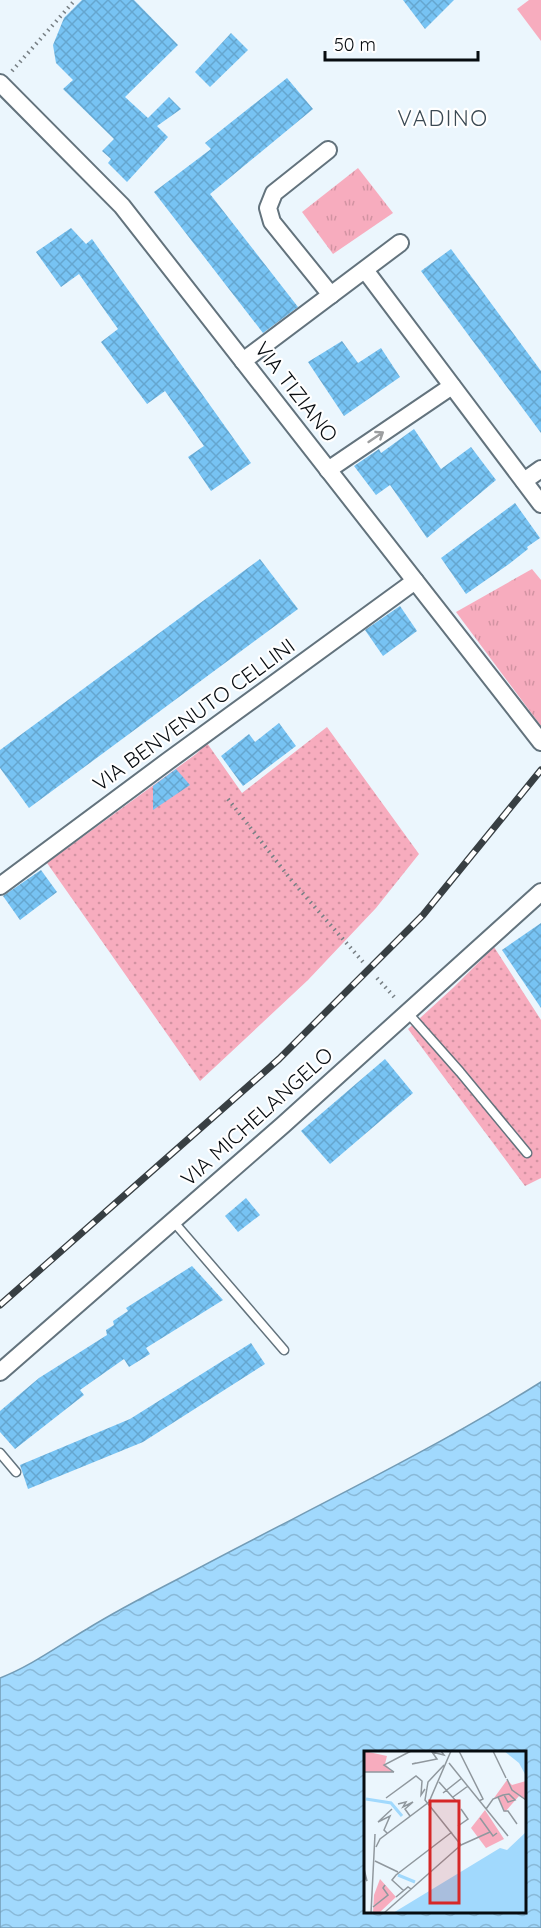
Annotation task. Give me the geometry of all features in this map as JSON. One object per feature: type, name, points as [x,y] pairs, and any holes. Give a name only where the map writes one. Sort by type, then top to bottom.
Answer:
[{"type":"street","name":"VIA TIZIANO","points":[[0,83],[122,206],[541,742]]},
{"type":"street","points":[[328,150],[274,193],[268,208],[272,222],[331,295]]},
{"type":"street","points":[[243,361],[400,243]]},
{"type":"street","points":[[365,270],[541,504]]},
{"type":"street","points":[[328,470],[452,386]]},
{"type":"street","points":[[524,481],[541,469]]},
{"type":"street","name":"VIA BENVENUTO CELLINI","points":[[0,886],[415,581]]},
{"type":"street","name":"VIA MICHELANGELO","points":[[0,1372],[283,1125],[541,892]]},
{"type":"lane","points":[[407,1011],[527,1153]]},
{"type":"lane","points":[[173,1221],[284,1350]]},
{"type":"lane","points":[[0,1453],[16,1472]]},
{"type":"path","points":[[0,83],[75,0]]},
{"type":"path","points":[[228,799],[292,880],[363,962]]},
{"type":"path","points":[[377,978],[407,1011]]},
{"type":"green space","points":[[529,0],[541,0],[541,41],[517,9]]},
{"type":"green space","points":[[358,168],[393,213],[333,254],[302,212]]},
{"type":"green space","points":[[532,569],[541,580],[541,726],[456,612]]},
{"type":"green space","points":[[327,727],[419,854],[376,908],[308,980],[200,1081],[47,863],[196,754],[207,743],[242,793]]},
{"type":"green space","points":[[494,947],[541,1020],[541,1178],[525,1186],[408,1029]]},
{"type":"water","points":[[541,1382],[541,1928],[0,1928],[0,1678],[34,1662],[132,1603],[452,1434]]},
{"type":"building","points":[[82,0],[134,0],[178,45],[125,97],[148,118],[169,97],[181,109],[157,126],[168,137],[127,182],[108,163],[111,159],[102,151],[114,139],[63,89],[73,80],[56,63],[53,45],[64,18]]},
{"type":"building","points":[[403,0],[454,0],[425,29]]},
{"type":"building","points":[[231,33],[248,50],[210,87],[195,72]]},
{"type":"building","points":[[287,78],[313,109],[210,194],[298,307],[263,333],[154,192],[211,149],[205,143]]},
{"type":"building","points":[[71,228],[86,244],[92,239],[251,463],[211,491],[188,457],[204,446],[165,391],[147,404],[101,342],[118,329],[79,274],[61,287],[36,252]]},
{"type":"building","points":[[451,249],[541,371],[541,433],[421,271]]},
{"type":"building","points":[[342,341],[358,363],[381,348],[400,377],[344,416],[308,362]]},
{"type":"building","points":[[414,429],[441,469],[471,447],[496,480],[427,538],[390,485],[376,495],[354,466],[379,449],[381,453]]},
{"type":"building","points":[[515,503],[540,538],[509,564],[466,594],[441,558]]},
{"type":"building","points":[[260,559],[298,609],[29,808],[0,768],[0,750]]},
{"type":"building","points":[[400,606],[417,631],[383,656],[365,630]]},
{"type":"building","points":[[279,723],[296,746],[243,786],[221,756],[249,734],[255,742]]},
{"type":"building","points":[[176,769],[190,785],[153,810],[153,786]]},
{"type":"building","points":[[41,870],[57,892],[20,920],[3,896]]},
{"type":"building","points":[[541,923],[541,1008],[502,950]]},
{"type":"building","points":[[385,1059],[413,1093],[330,1164],[301,1131]]},
{"type":"building","points":[[246,1198],[260,1215],[238,1232],[225,1216]]},
{"type":"building","points":[[192,1266],[223,1300],[146,1348],[150,1354],[129,1367],[124,1359],[80,1390],[84,1395],[15,1449],[0,1432],[0,1411],[39,1378],[107,1335],[106,1330],[114,1325],[113,1321],[128,1311],[126,1308]]},
{"type":"building","points":[[251,1343],[265,1364],[143,1442],[28,1489],[20,1465],[130,1419]]},
{"type":"railway","points":[[0,1305],[279,1059],[423,915],[541,770]]},
{"type":"district","name":"VADINO","points":[[443,118]]}]
